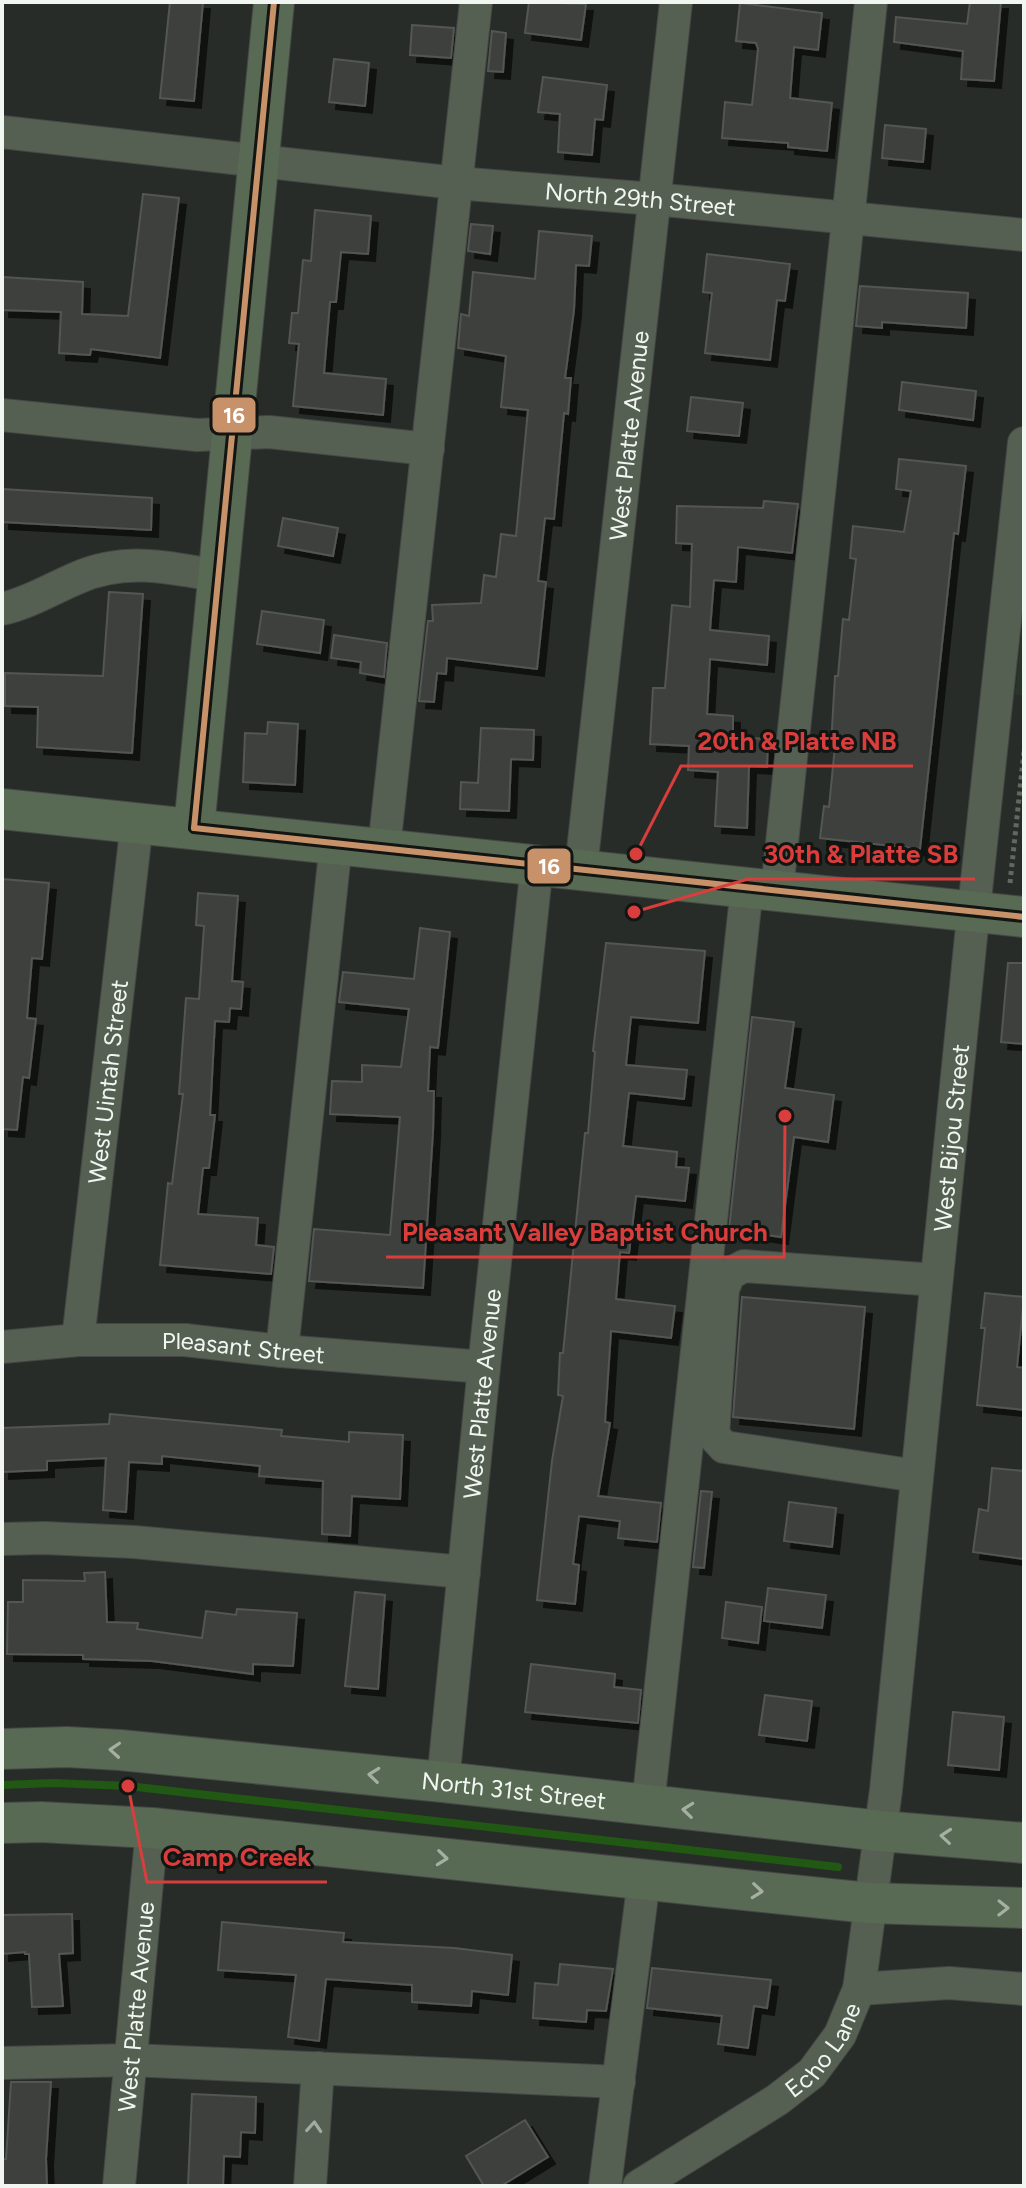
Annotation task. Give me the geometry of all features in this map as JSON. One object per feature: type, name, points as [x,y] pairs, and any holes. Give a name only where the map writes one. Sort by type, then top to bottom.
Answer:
[{"type":"main road","points":[[194,828],[274,2]]},
{"type":"main road","points":[[2,809],[973,910],[1017,900]]},
{"type":"main road","name":"North 31st Street","points":[[2,1749],[67,1747],[120,1750],[881,1831],[1024,1843]]},
{"type":"main road","points":[[2,1823],[152,1828],[869,1903],[1024,1908]]},
{"type":"street","points":[[384,848],[476,2]]},
{"type":"street","name":"West Platte Avenue","points":[[581,869],[676,2]]},
{"type":"street","points":[[648,1805],[847,218],[871,2]]},
{"type":"street","name":"North 29th Street","points":[[2,132],[456,183],[1024,235]]},
{"type":"street","points":[[2,415],[194,435],[269,432],[428,449]]},
{"type":"street","name":"West Bijou Street","points":[[881,1831],[973,910],[1024,443]]},
{"type":"street","points":[[2,609],[26,603],[79,577],[115,566],[153,564],[218,576]]},
{"type":"street","name":"West Uintah Street","points":[[78,1340],[137,822]]},
{"type":"street","points":[[282,1351],[336,843]]},
{"type":"street","name":"West Platte Avenue","points":[[443,1782],[537,864]]},
{"type":"street","points":[[917,1476],[724,1447],[713,1435],[723,1289],[729,1274],[744,1266],[936,1280]]},
{"type":"street","name":"Pleasant Street","points":[[2,1347],[78,1340],[185,1340],[484,1367]]},
{"type":"street","points":[[2,1539],[134,1542],[464,1572]]},
{"type":"street","name":"West Platte Avenue","points":[[119,2186],[152,1828]]},
{"type":"street","name":"Echo Lane","points":[[639,2186],[777,2100],[812,2073],[840,2035],[859,1989],[881,1831]]},
{"type":"street","points":[[605,2186],[644,1879]]},
{"type":"street","points":[[859,1989],[949,1983],[1024,1989]]},
{"type":"street","points":[[2,2063],[131,2060],[619,2082]]},
{"type":"street","points":[[310,2186],[318,2068]]},
{"type":"path","points":[[1017,900],[1024,751]]},
{"type":"shaded area","points":[[1024,605],[1024,696],[1015,695]]},
{"type":"building","points":[[170,2],[203,2],[194,101],[160,98]]},
{"type":"building","points":[[529,2],[586,4],[581,40],[525,33]]},
{"type":"building","points":[[970,2],[1001,2],[994,81],[961,79],[963,51],[894,42],[896,17],[967,24]]},
{"type":"building","points":[[740,3],[822,13],[818,50],[794,47],[790,98],[832,103],[827,151],[788,147],[788,143],[722,138],[725,102],[752,105],[758,49],[756,43],[736,41]]},
{"type":"building","points":[[412,25],[454,28],[451,58],[410,55]]},
{"type":"building","points":[[492,31],[506,33],[503,72],[488,71]]},
{"type":"building","points":[[334,59],[369,63],[365,106],[329,102]]},
{"type":"building","points":[[543,77],[607,85],[603,120],[595,119],[592,155],[558,152],[560,114],[538,112]]},
{"type":"building","points":[[885,125],[926,129],[923,162],[882,158]]},
{"type":"building","points":[[143,194],[179,198],[160,358],[91,349],[90,355],[59,353],[61,312],[2,310],[3,277],[83,282],[82,314],[128,316]]},
{"type":"building","points":[[315,210],[371,216],[368,254],[341,252],[336,302],[330,302],[324,373],[386,379],[383,415],[293,406],[299,344],[289,343],[292,313],[298,313],[303,260],[311,261]]},
{"type":"building","points":[[471,224],[493,226],[490,254],[468,251]]},
{"type":"building","points":[[539,231],[592,236],[589,266],[576,265],[565,378],[571,378],[568,414],[564,413],[554,519],[545,518],[538,581],[546,582],[537,669],[447,658],[446,674],[437,673],[434,702],[419,701],[428,621],[433,621],[432,605],[481,603],[484,575],[496,577],[501,534],[516,536],[528,410],[501,407],[506,356],[458,348],[461,314],[469,316],[473,272],[535,279]]},
{"type":"building","points":[[707,254],[790,264],[785,301],[777,300],[770,360],[705,353],[712,293],[703,292]]},
{"type":"building","points":[[860,286],[968,293],[966,328],[882,322],[882,328],[856,326]]},
{"type":"building","points":[[902,382],[976,391],[973,420],[899,410]]},
{"type":"building","points":[[691,397],[743,403],[739,436],[687,431]]},
{"type":"building","points":[[899,459],[966,466],[958,534],[954,533],[920,849],[820,838],[824,806],[829,807],[835,746],[831,746],[835,676],[838,676],[843,619],[849,620],[856,559],[850,558],[853,526],[904,532],[911,491],[896,489]]},
{"type":"building","points":[[2,489],[152,498],[151,530],[2,522]]},
{"type":"building","points":[[764,501],[798,504],[792,553],[738,547],[736,582],[714,580],[710,630],[769,636],[767,665],[710,659],[707,714],[733,716],[733,737],[768,739],[767,767],[749,766],[747,828],[715,826],[718,772],[688,770],[689,746],[650,744],[653,688],[665,688],[672,605],[690,607],[692,544],[676,543],[677,506],[763,508]]},
{"type":"building","points":[[283,518],[338,528],[333,556],[278,546]]},
{"type":"building","points":[[109,592],[143,594],[132,753],[37,747],[38,707],[5,706],[5,673],[103,676]]},
{"type":"building","points":[[262,611],[324,620],[320,653],[257,644]]},
{"type":"building","points":[[334,635],[387,643],[384,677],[360,673],[361,662],[331,658]]},
{"type":"building","points":[[268,722],[298,724],[295,785],[243,782],[245,733],[267,734]]},
{"type":"building","points":[[481,728],[534,730],[533,760],[511,759],[509,811],[460,809],[461,782],[478,783]]},
{"type":"building","points":[[2,879],[49,883],[42,959],[32,958],[27,1018],[36,1019],[29,1078],[23,1077],[17,1130],[2,1129]]},
{"type":"building","points":[[198,893],[238,896],[232,981],[243,982],[241,1009],[230,1008],[229,1022],[215,1021],[210,1115],[215,1115],[209,1168],[203,1168],[198,1214],[258,1218],[256,1245],[274,1247],[271,1274],[160,1265],[168,1183],[172,1184],[183,1094],[179,1094],[186,998],[199,999],[204,926],[196,925]]},
{"type":"building","points":[[420,928],[450,932],[438,1048],[430,1047],[428,1091],[434,1091],[433,1132],[423,1288],[309,1281],[314,1229],[390,1235],[400,1117],[330,1114],[332,1081],[362,1082],[362,1065],[401,1067],[409,1009],[339,1002],[343,972],[414,979]]},
{"type":"building","points":[[606,943],[705,951],[698,1023],[631,1017],[626,1065],[687,1070],[684,1099],[629,1093],[623,1146],[677,1152],[676,1167],[689,1168],[685,1201],[636,1196],[629,1253],[620,1252],[616,1299],[675,1306],[671,1338],[611,1331],[605,1422],[610,1423],[598,1496],[661,1503],[657,1542],[618,1538],[620,1521],[579,1516],[573,1564],[579,1565],[575,1604],[537,1600],[552,1461],[563,1396],[558,1395],[560,1353],[563,1353],[585,1133],[588,1133],[593,1051]]},
{"type":"building","points":[[1008,963],[1024,963],[1024,1044],[1001,1042]]},
{"type":"building","points":[[752,1017],[794,1022],[785,1088],[834,1095],[828,1142],[794,1137],[781,1237],[729,1230]]},
{"type":"building","points":[[985,1293],[1024,1297],[1017,1367],[1024,1368],[1024,1410],[977,1405],[985,1328],[981,1328]]},
{"type":"building","points":[[742,1297],[865,1307],[854,1429],[733,1417]]},
{"type":"building","points":[[110,1414],[282,1430],[281,1436],[349,1442],[349,1432],[403,1435],[400,1499],[352,1496],[350,1536],[322,1534],[323,1481],[259,1476],[260,1466],[162,1456],[162,1464],[129,1462],[126,1512],[103,1510],[106,1458],[47,1461],[47,1470],[2,1472],[2,1428],[109,1424]]},
{"type":"building","points":[[992,1468],[1024,1471],[1024,1559],[973,1552],[979,1509],[988,1511]]},
{"type":"building","points":[[701,1491],[712,1492],[704,1568],[693,1567]]},
{"type":"building","points":[[789,1502],[836,1508],[832,1547],[784,1541]]},
{"type":"building","points":[[105,1572],[107,1622],[138,1623],[137,1629],[202,1638],[206,1611],[236,1615],[237,1609],[297,1613],[293,1666],[253,1664],[253,1674],[152,1661],[83,1659],[83,1655],[7,1654],[8,1602],[23,1602],[23,1580],[85,1581],[84,1573]]},
{"type":"building","points":[[768,1588],[826,1595],[822,1628],[764,1621]]},
{"type":"building","points":[[355,1592],[385,1595],[378,1689],[345,1686]]},
{"type":"building","points":[[726,1602],[762,1607],[758,1643],[722,1638]]},
{"type":"building","points":[[531,1664],[615,1674],[614,1687],[641,1690],[638,1723],[525,1712]]},
{"type":"building","points":[[765,1695],[812,1701],[807,1741],[759,1735]]},
{"type":"building","points":[[953,1712],[1004,1717],[999,1770],[948,1765]]},
{"type":"building","points":[[72,1914],[73,1953],[59,1954],[63,2006],[32,2007],[29,1954],[2,1954],[2,1915]]},
{"type":"building","points":[[222,1922],[344,1933],[343,1942],[454,1948],[512,1955],[508,1995],[472,1991],[471,2006],[412,2002],[412,1985],[326,1979],[319,2041],[288,2037],[296,1975],[218,1970]]},
{"type":"building","points":[[560,1964],[613,1969],[606,2011],[587,2010],[586,2022],[533,2018],[535,1983],[558,1985]]},
{"type":"building","points":[[652,1968],[771,1980],[767,2008],[754,2006],[748,2048],[718,2044],[722,2016],[647,2008]]},
{"type":"building","points":[[11,2082],[51,2082],[47,2186],[3,2186],[2,2159],[6,2159]]},
{"type":"building","points":[[192,2094],[256,2097],[255,2133],[241,2132],[240,2157],[224,2156],[223,2186],[188,2186]]},
{"type":"building","points":[[525,2120],[548,2157],[501,2186],[484,2186],[466,2156]]},
{"type":"waterway","points":[[2,1785],[53,1783],[128,1786],[838,1867]]},
{"type":"transit line","name":"16","points":[[194,828],[274,2]]},
{"type":"transit line","name":"16","points":[[194,828],[1024,917]]},
{"type":"place","name":"20th & Platte NB","points":[[636,854]]},
{"type":"place","name":"30th & Platte SB","points":[[634,912]]},
{"type":"place","name":"Pleasant Valley Baptist Church","points":[[785,1116]]},
{"type":"place","name":"Camp Creek","points":[[128,1786]]}]
